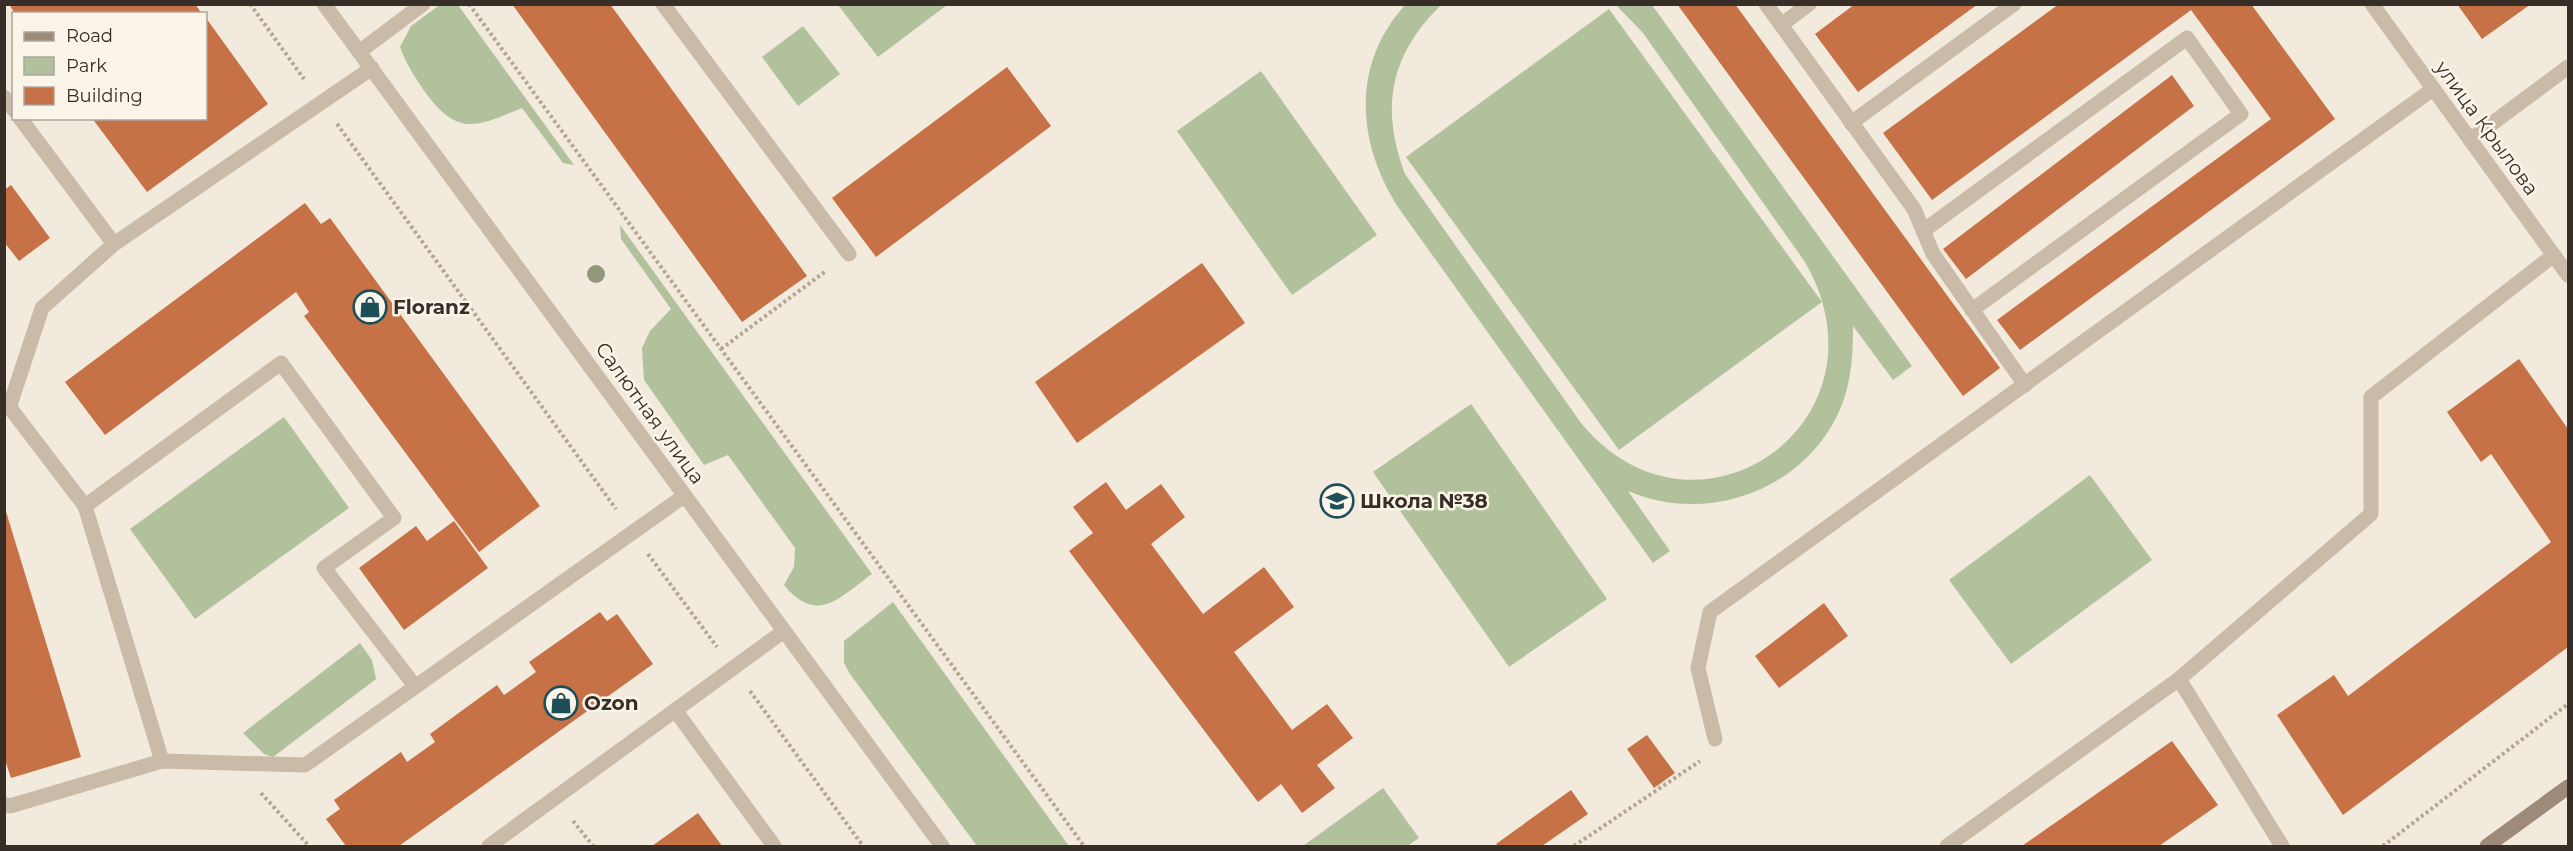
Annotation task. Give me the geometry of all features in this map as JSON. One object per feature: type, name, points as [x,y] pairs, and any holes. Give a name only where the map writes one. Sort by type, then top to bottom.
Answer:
[{"type":"main road","points":[[2487,846],[2568,787]]},
{"type":"street","name":"Салютная улица","points":[[324,4],[942,846]]},
{"type":"street","points":[[359,52],[423,4]]},
{"type":"street","points":[[663,4],[849,254]]},
{"type":"street","points":[[1766,4],[1914,209],[1933,254],[2025,385]]},
{"type":"street","points":[[1781,25],[1809,4]]},
{"type":"street","points":[[1851,123],[2014,4]]},
{"type":"street","name":"улица Крылова","points":[[2372,4],[2568,275]]},
{"type":"street","points":[[1923,231],[2187,38],[2241,114],[1972,310]]},
{"type":"street","points":[[2470,140],[2568,67]]},
{"type":"street","points":[[162,761],[85,506],[6,405],[42,308],[114,244],[372,68]]},
{"type":"street","points":[[1715,739],[1698,668],[1710,612],[2433,89]]},
{"type":"street","points":[[21,120],[114,244]]},
{"type":"street","points":[[1947,846],[2179,680],[2371,514],[2371,397],[2554,255]]},
{"type":"street","points":[[85,506],[281,363],[394,518],[324,568],[416,686]]},
{"type":"street","points":[[4,804],[10,806],[162,761],[233,761],[305,765],[684,496]]},
{"type":"street","points":[[489,846],[784,631]]},
{"type":"street","points":[[2179,680],[2282,846]]},
{"type":"street","points":[[675,710],[774,846]]},
{"type":"path","points":[[250,4],[863,846]]},
{"type":"path","points":[[469,4],[1083,846]]},
{"type":"path","points":[[721,349],[849,254]]},
{"type":"path","points":[[2383,846],[2568,704]]},
{"type":"path","points":[[1574,846],[1705,757],[1715,739]]},
{"type":"path","points":[[233,761],[309,846]]},
{"type":"green space","points":[[441,4],[458,5],[574,165],[563,163],[522,108],[492,120],[469,124],[458,122],[448,116],[425,92],[414,76],[400,47],[411,26]]},
{"type":"green space","points":[[838,5],[947,5],[878,57]]},
{"type":"green space","points":[[1405,5],[1441,5],[1410,43],[1394,84],[1393,127],[1397,150],[1405,174],[1581,423],[1627,463],[1677,479],[1727,475],[1771,455],[1805,420],[1825,374],[1827,321],[1805,262],[1643,33],[1616,5],[1652,5],[1912,366],[1893,380],[1853,326],[1852,363],[1844,399],[1830,429],[1809,455],[1784,476],[1756,491],[1725,501],[1693,504],[1660,501],[1628,491],[1670,551],[1653,563],[1400,210],[1386,185],[1375,159],[1368,133],[1366,106],[1368,80],[1375,54],[1387,29]]},
{"type":"green space","points":[[1609,9],[1822,302],[1619,450],[1406,157]]},
{"type":"green space","points":[[803,26],[840,74],[798,106],[762,57]]},
{"type":"green space","points":[[1261,71],[1377,235],[1292,295],[1177,131]]},
{"type":"green space","points":[[620,225],[872,574],[838,599],[828,604],[807,604],[784,585],[794,567],[795,548],[728,455],[704,465],[644,380],[642,348],[650,331],[671,309],[621,239]]},
{"type":"green space","points":[[1471,404],[1607,599],[1509,667],[1373,472]]},
{"type":"green space","points":[[284,417],[349,508],[195,619],[130,529]]},
{"type":"green space","points":[[2090,475],[2152,560],[2011,664],[1949,580]]},
{"type":"green space","points":[[893,602],[1069,846],[977,846],[850,674],[844,663],[844,641]]},
{"type":"green space","points":[[360,643],[372,660],[376,679],[273,757],[264,754],[243,733]]},
{"type":"green space","points":[[1383,788],[1419,838],[1407,846],[1303,846]]},
{"type":"building","points":[[9,4],[195,4],[201,12],[14,12]]},
{"type":"building","points":[[512,4],[610,4],[807,276],[742,322]]},
{"type":"building","points":[[1677,4],[1735,4],[2000,368],[1963,396]]},
{"type":"building","points":[[1855,4],[1978,4],[1858,92],[1815,34]]},
{"type":"building","points":[[2059,4],[2251,4],[2335,119],[2020,350],[1997,320],[2271,119],[2191,10],[1932,200],[1883,133]]},
{"type":"building","points":[[2457,4],[2531,4],[2482,39]]},
{"type":"building","points":[[207,19],[268,104],[147,192],[93,120],[207,120]]},
{"type":"building","points":[[1007,67],[1051,126],[876,257],[832,198]]},
{"type":"building","points":[[2172,75],[2194,106],[1966,279],[1943,249]]},
{"type":"building","points":[[11,185],[50,238],[19,261],[4,242],[4,190]]},
{"type":"building","points":[[305,203],[321,224],[330,218],[540,506],[479,552],[304,316],[309,312],[296,292],[105,435],[65,382]]},
{"type":"building","points":[[1202,263],[1245,323],[1077,443],[1035,382]]},
{"type":"building","points":[[2519,359],[2568,429],[2568,647],[2343,815],[2277,715],[2334,675],[2348,696],[2551,542],[2491,454],[2481,462],[2447,412]]},
{"type":"building","points":[[1106,482],[1126,510],[1161,484],[1185,517],[1151,544],[1203,614],[1264,567],[1294,607],[1234,652],[1292,730],[1327,704],[1353,738],[1317,765],[1335,788],[1302,813],[1281,784],[1258,802],[1069,551],[1093,533],[1073,507]]},
{"type":"building","points":[[4,505],[81,757],[11,778],[4,757]]},
{"type":"building","points":[[454,521],[488,568],[404,630],[359,568],[416,526],[427,541]]},
{"type":"building","points":[[1824,603],[1848,636],[1779,688],[1755,656]]},
{"type":"building","points":[[600,612],[607,621],[617,614],[653,664],[399,846],[346,846],[326,819],[340,809],[334,800],[401,752],[407,762],[435,742],[430,734],[497,685],[504,695],[536,672],[529,662]]},
{"type":"building","points":[[1647,735],[1675,773],[1654,788],[1627,749]]},
{"type":"building","points":[[2172,741],[2218,805],[2159,846],[2022,846]]},
{"type":"building","points":[[1571,790],[1588,814],[1542,846],[1498,846],[1496,844]]},
{"type":"building","points":[[698,813],[722,846],[652,846]]},
{"type":"place","name":"Floranz","points":[[370,307]]},
{"type":"place","name":"Школа №38","points":[[1337,501]]},
{"type":"place","name":"Ozon","points":[[561,703]]}]
